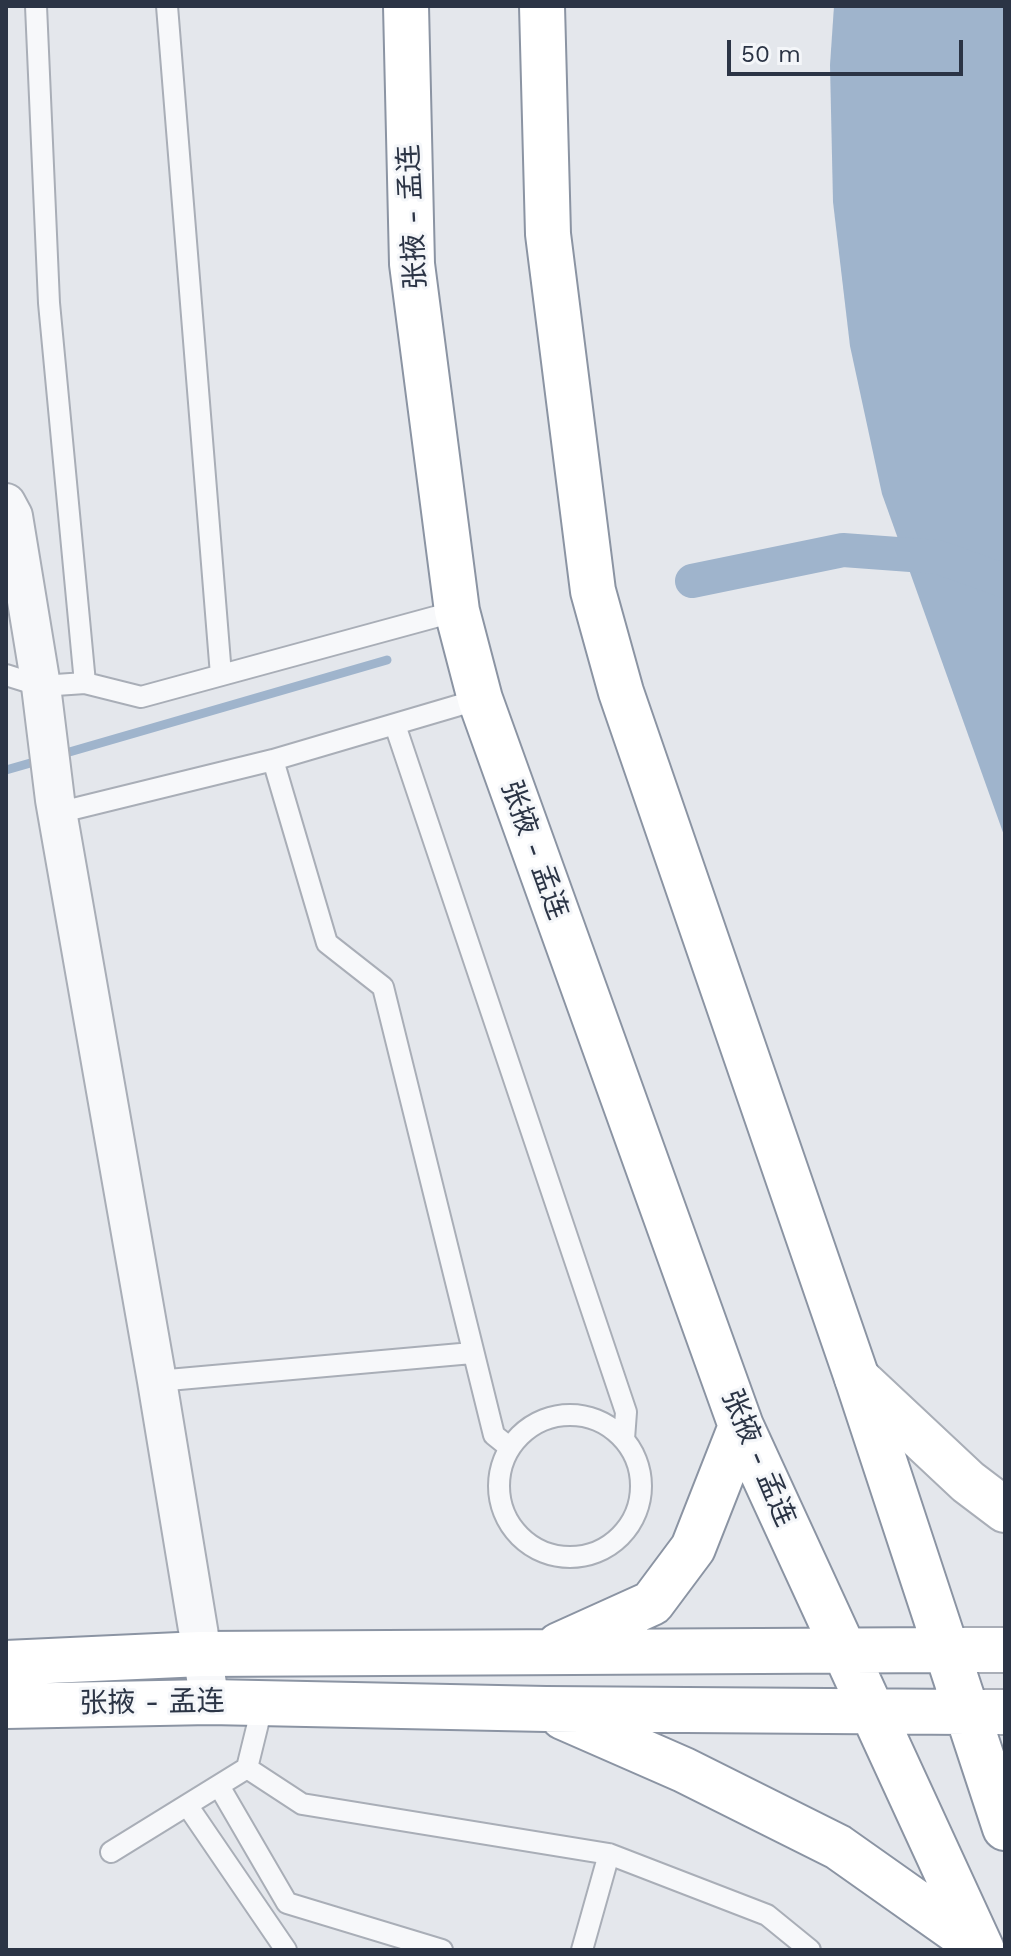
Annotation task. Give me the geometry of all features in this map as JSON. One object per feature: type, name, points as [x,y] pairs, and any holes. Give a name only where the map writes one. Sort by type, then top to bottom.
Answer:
[{"type":"main road","name":"张掖 - 孟连","points":[[406,6],[412,264],[457,611],[480,699],[741,1426],[873,1710]]},
{"type":"main road","points":[[542,6],[548,234],[593,591],[621,692],[857,1378],[946,1650],[986,1712],[1005,1828]]},
{"type":"main road","points":[[857,1378],[968,1482],[1005,1510]]},
{"type":"main road","points":[[543,1653],[652,1603],[693,1548],[741,1426]]},
{"type":"main road","name":"张掖 - 孟连","points":[[6,1663],[201,1654],[1005,1650]]},
{"type":"main road","name":"张掖 - 孟连","points":[[6,1706],[210,1702],[546,1709],[986,1712]]},
{"type":"main road","points":[[546,1709],[684,1770],[838,1847],[982,1949]]},
{"type":"main road","points":[[873,1710],[982,1949]]},
{"type":"street","points":[[6,503],[13,516],[29,686],[56,806],[210,1702]]},
{"type":"lane","points":[[36,6],[49,303],[85,683]]},
{"type":"lane","points":[[167,6],[221,675]]},
{"type":"lane","points":[[29,686],[85,683],[141,697],[457,611]]},
{"type":"lane","points":[[56,806],[273,760],[480,699]]},
{"type":"lane","points":[[395,725],[626,1412],[624,1439]]},
{"type":"lane","points":[[273,760],[327,943],[383,987],[494,1435],[509,1447]]},
{"type":"lane","points":[[157,1381],[472,1353]]},
{"type":"lane","points":[[575,1414],[594,1418],[624,1439],[635,1455],[641,1473],[638,1509],[619,1538],[590,1554],[556,1556],[537,1549],[521,1538],[508,1523],[501,1504],[498,1485],[501,1465],[509,1447],[522,1432],[538,1421],[575,1414]]},
{"type":"lane","points":[[111,1852],[247,1768],[263,1703]]},
{"type":"lane","points":[[247,1768],[302,1804],[609,1854],[767,1915],[810,1950]]},
{"type":"lane","points":[[219,1786],[287,1903],[442,1950]]},
{"type":"lane","points":[[187,1805],[286,1950]]},
{"type":"lane","points":[[582,1950],[609,1854]]},
{"type":"water","points":[[834,6],[1005,6],[1005,838],[882,494],[850,346],[833,202],[830,65]]},
{"type":"waterway","points":[[692,581],[843,550],[938,557],[1005,581]]},
{"type":"waterway","points":[[59,755],[387,660]]},
{"type":"waterway","points":[[6,770],[41,760]]}]
